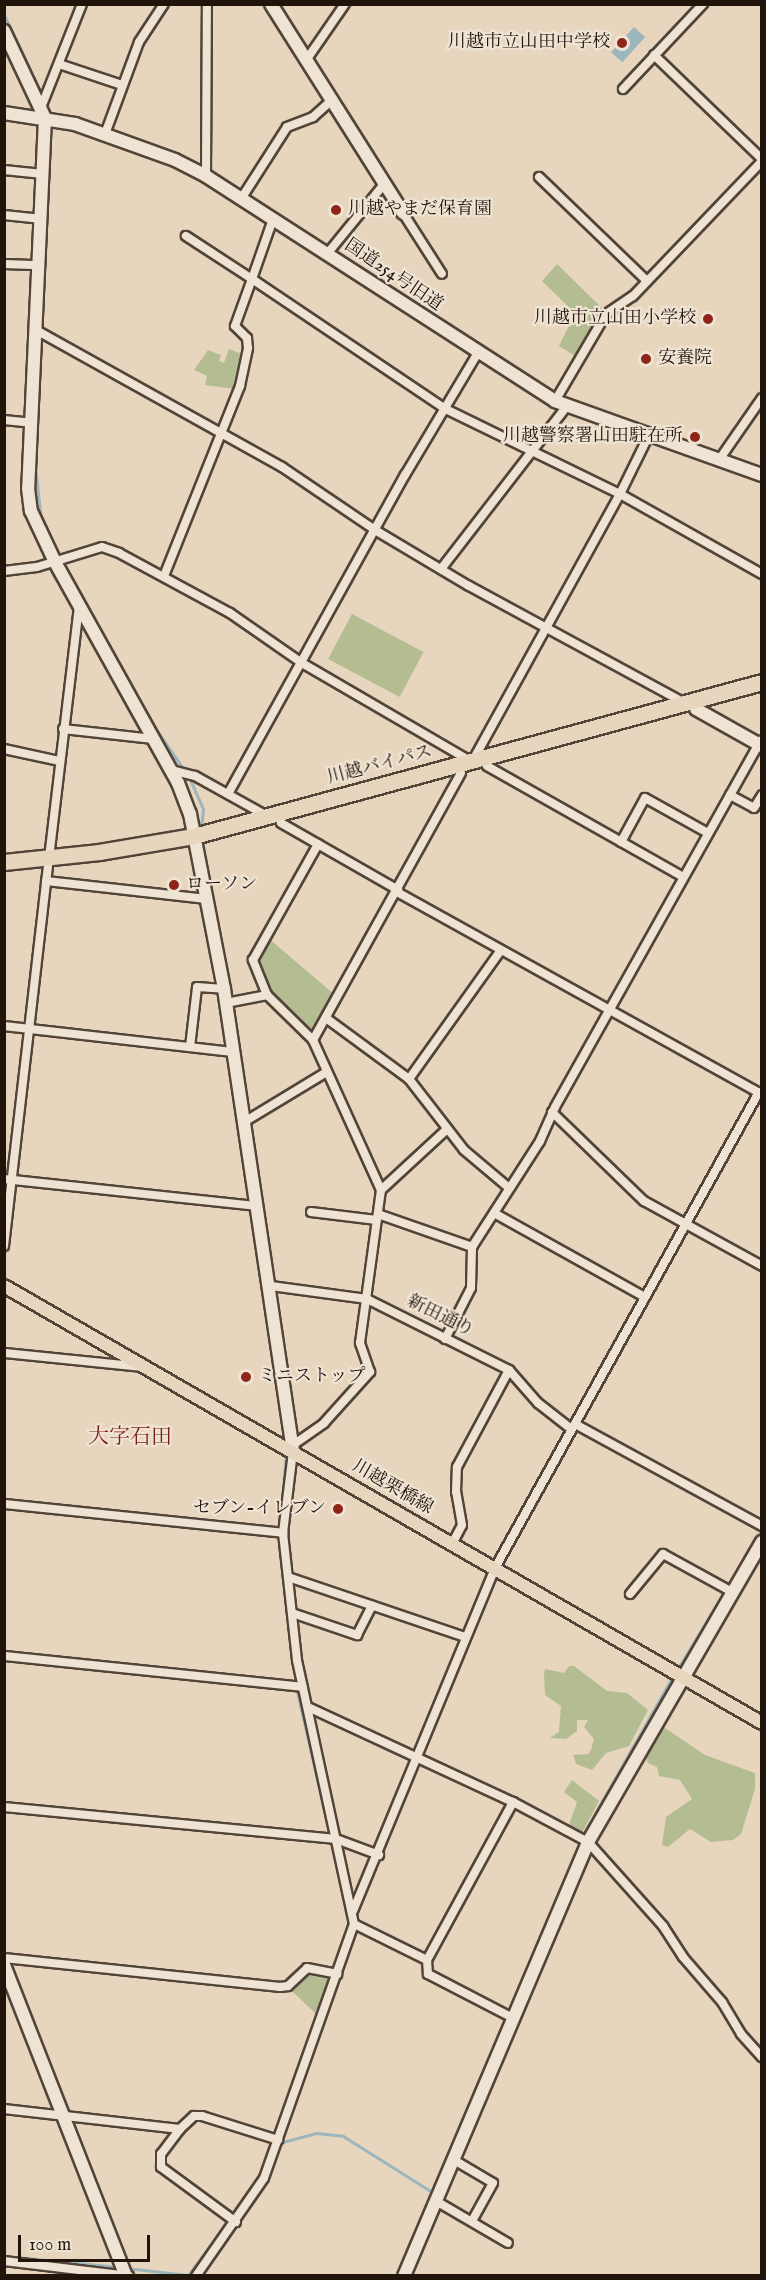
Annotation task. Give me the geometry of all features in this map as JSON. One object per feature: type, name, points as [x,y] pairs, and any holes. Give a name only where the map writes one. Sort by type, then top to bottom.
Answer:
[{"type":"highway","name":"川越バイパス","points":[[4,870],[48,868],[195,840],[473,767],[691,706],[762,682]]},
{"type":"highway","name":"川越バイパス","points":[[691,706],[762,691]]},
{"type":"highway","name":"川越バイパス","points":[[4,862],[48,868]]},
{"type":"main road","name":"川越栗橋線","points":[[4,1286],[293,1448],[452,1544],[762,1723]]},
{"type":"street","points":[[42,105],[82,4]]},
{"type":"street","points":[[105,134],[139,42],[164,4]]},
{"type":"street","points":[[207,4],[207,176]]},
{"type":"street","points":[[271,4],[442,274]]},
{"type":"street","points":[[307,59],[345,4]]},
{"type":"street","points":[[622,89],[703,4]]},
{"type":"street","points":[[4,31],[42,105],[45,118],[31,423],[31,511],[55,562],[186,800],[224,989],[256,1206],[271,1286],[293,1448],[283,1533],[302,1687],[353,1911],[354,1924],[338,1974],[264,2178],[236,2222],[196,2276]]},
{"type":"street","points":[[555,401],[606,314],[647,281],[762,160],[654,55]]},
{"type":"street","points":[[59,64],[122,85]]},
{"type":"street","points":[[241,199],[287,127],[312,117],[333,99]]},
{"type":"street","name":"国道254号旧道","points":[[4,113],[45,118],[105,134],[207,176],[477,354],[555,401],[648,437],[762,475]]},
{"type":"street","points":[[4,170],[43,174]]},
{"type":"street","points":[[539,177],[647,281]]},
{"type":"street","points":[[327,254],[385,183]]},
{"type":"street","points":[[4,215],[42,219]]},
{"type":"street","points":[[164,576],[240,386],[248,348],[247,338],[235,326],[273,219]]},
{"type":"street","points":[[186,236],[444,408],[620,494],[762,574]]},
{"type":"street","points":[[4,264],[40,265]]},
{"type":"street","points":[[36,330],[282,467],[375,530],[441,569],[761,743],[609,1009],[552,1112],[540,1141],[508,1187],[472,1247],[471,1288],[445,1339]]},
{"type":"street","points":[[228,794],[444,408],[477,354]]},
{"type":"street","points":[[719,460],[762,399]]},
{"type":"street","points":[[441,569],[567,406]]},
{"type":"street","points":[[4,420],[31,423]]},
{"type":"street","points":[[313,1041],[398,891],[473,767],[620,494],[648,437]]},
{"type":"street","points":[[4,571],[55,562],[102,547],[164,576],[230,613],[302,663],[473,767],[621,842],[683,877]]},
{"type":"street","points":[[4,1246],[8,1179],[29,1029],[79,605]]},
{"type":"street","points":[[63,729],[153,739]]},
{"type":"street","points":[[4,749],[59,761]]},
{"type":"street","points":[[171,770],[195,776],[228,794],[501,950],[761,1093],[685,1224],[495,1568],[415,1758],[379,1855],[353,1911]]},
{"type":"street","points":[[730,795],[754,808],[762,795]]},
{"type":"street","points":[[621,842],[645,798],[708,833]]},
{"type":"street","points":[[293,1448],[324,1423],[370,1372],[360,1343],[381,1190],[325,1073],[313,1041],[267,995],[253,960],[318,844]]},
{"type":"street","points":[[48,868],[207,899]]},
{"type":"street","points":[[409,1079],[501,950]]},
{"type":"street","points":[[190,1047],[197,987],[224,989]]},
{"type":"street","points":[[226,1003],[267,995]]},
{"type":"street","points":[[326,1018],[409,1079],[447,1129],[477,1163],[508,1187]]},
{"type":"street","points":[[4,1026],[233,1052]]},
{"type":"street","points":[[244,1122],[325,1073]]},
{"type":"street","points":[[552,1112],[644,1201],[762,1266]]},
{"type":"street","points":[[381,1190],[447,1129]]},
{"type":"street","points":[[8,1179],[256,1206]]},
{"type":"street","points":[[311,1212],[377,1217],[472,1247]]},
{"type":"street","points":[[494,1213],[645,1297]]},
{"type":"street","name":"新田通り","points":[[271,1286],[367,1299],[509,1370],[538,1403],[572,1426],[762,1526]]},
{"type":"street","points":[[4,1353],[145,1367]]},
{"type":"street","points":[[452,1544],[462,1525],[456,1492],[457,1467],[509,1370]]},
{"type":"street","points":[[4,1504],[283,1533]]},
{"type":"street","points":[[404,2276],[588,1842],[681,1676],[762,1542]]},
{"type":"street","points":[[630,1594],[663,1554],[732,1592]]},
{"type":"street","points":[[288,1577],[465,1637]]},
{"type":"street","points":[[292,1613],[357,1635],[372,1606]]},
{"type":"street","points":[[4,1656],[302,1687]]},
{"type":"street","points":[[308,1707],[513,1802],[588,1842],[663,1926],[761,2054]]},
{"type":"street","points":[[513,1802],[427,1960],[428,1974],[513,2018]]},
{"type":"street","points":[[4,1808],[336,1839],[379,1855]]},
{"type":"street","points":[[354,1924],[427,1960]]},
{"type":"street","points":[[4,1958],[280,1987],[288,1986],[307,1968],[338,1974]]},
{"type":"street","points":[[4,1965],[127,2275],[4,2261]]},
{"type":"street","points":[[4,2109],[180,2129]]},
{"type":"street","points":[[236,2222],[161,2167],[161,2154],[180,2129],[194,2116],[202,2115],[278,2140]]},
{"type":"street","points":[[454,2160],[493,2182],[472,2220]]},
{"type":"street","points":[[436,2201],[508,2243]]},
{"type":"green space","points":[[557,264],[604,310],[577,357],[559,346],[575,313],[542,281]]},
{"type":"green space","points":[[229,349],[242,354],[234,389],[205,385],[207,376],[194,370],[208,350],[221,355],[219,361],[224,363]]},
{"type":"green space","points":[[352,614],[424,652],[400,697],[328,659]]},
{"type":"green space","points":[[267,937],[335,995],[314,1032],[270,994],[254,960]]},
{"type":"green space","points":[[569,1666],[574,1666],[607,1691],[627,1693],[648,1710],[629,1746],[606,1753],[592,1770],[576,1764],[573,1755],[588,1754],[591,1750],[594,1739],[584,1727],[588,1720],[577,1720],[577,1731],[566,1739],[550,1738],[559,1732],[561,1706],[545,1695],[545,1669],[564,1673]]},
{"type":"green space","points":[[665,1728],[705,1755],[755,1773],[755,1789],[741,1834],[733,1840],[711,1842],[690,1829],[668,1847],[662,1845],[666,1817],[692,1799],[680,1780],[659,1776],[657,1767],[648,1763],[645,1755],[658,1732]]},
{"type":"green space","points":[[572,1780],[599,1801],[582,1833],[569,1825],[577,1802],[564,1792]]},
{"type":"green space","points":[[310,1970],[331,1976],[317,2015],[290,1989]]},
{"type":"water","points":[[634,27],[645,37],[622,62],[611,52]]},
{"type":"waterway","points":[[4,15],[43,97]]},
{"type":"waterway","points":[[47,201],[50,124]]},
{"type":"waterway","points":[[35,458],[45,249]]},
{"type":"waterway","points":[[35,465],[41,521]]},
{"type":"waterway","points":[[149,719],[184,770]]},
{"type":"waterway","points":[[188,775],[203,809],[201,828]]},
{"type":"waterway","points":[[215,975],[264,1298]]},
{"type":"waterway","points":[[273,1358],[279,1399]]},
{"type":"waterway","points":[[283,1426],[285,1443]]},
{"type":"waterway","points":[[286,1453],[279,1537],[296,1687],[342,1889]]},
{"type":"waterway","points":[[677,1670],[762,1529]]},
{"type":"waterway","points":[[396,2276],[584,1833],[673,1676]]},
{"type":"waterway","points":[[345,1939],[349,1919]]},
{"type":"waterway","points":[[298,2071],[312,2030]]},
{"type":"waterway","points":[[279,2143],[316,2133],[343,2136],[432,2192]]},
{"type":"waterway","points":[[126,2268],[188,2275],[231,2218]]},
{"type":"waterway","points":[[4,2256],[119,2267]]},
{"type":"place","name":"川越市立山田中学校","points":[[622,43]]},
{"type":"place","name":"川越やまだ保育園","points":[[336,210]]},
{"type":"place","name":"川越市立山田小学校","points":[[708,319]]},
{"type":"place","name":"安養院","points":[[646,359]]},
{"type":"place","name":"川越警察署山田駐在所","points":[[695,437]]},
{"type":"place","name":"ローソン","points":[[174,885]]},
{"type":"place","name":"ミニストップ","points":[[246,1377]]},
{"type":"place","name":"セブン-イレブン","points":[[338,1509]]},
{"type":"district","name":"大字石田","points":[[130,1438]]}]
